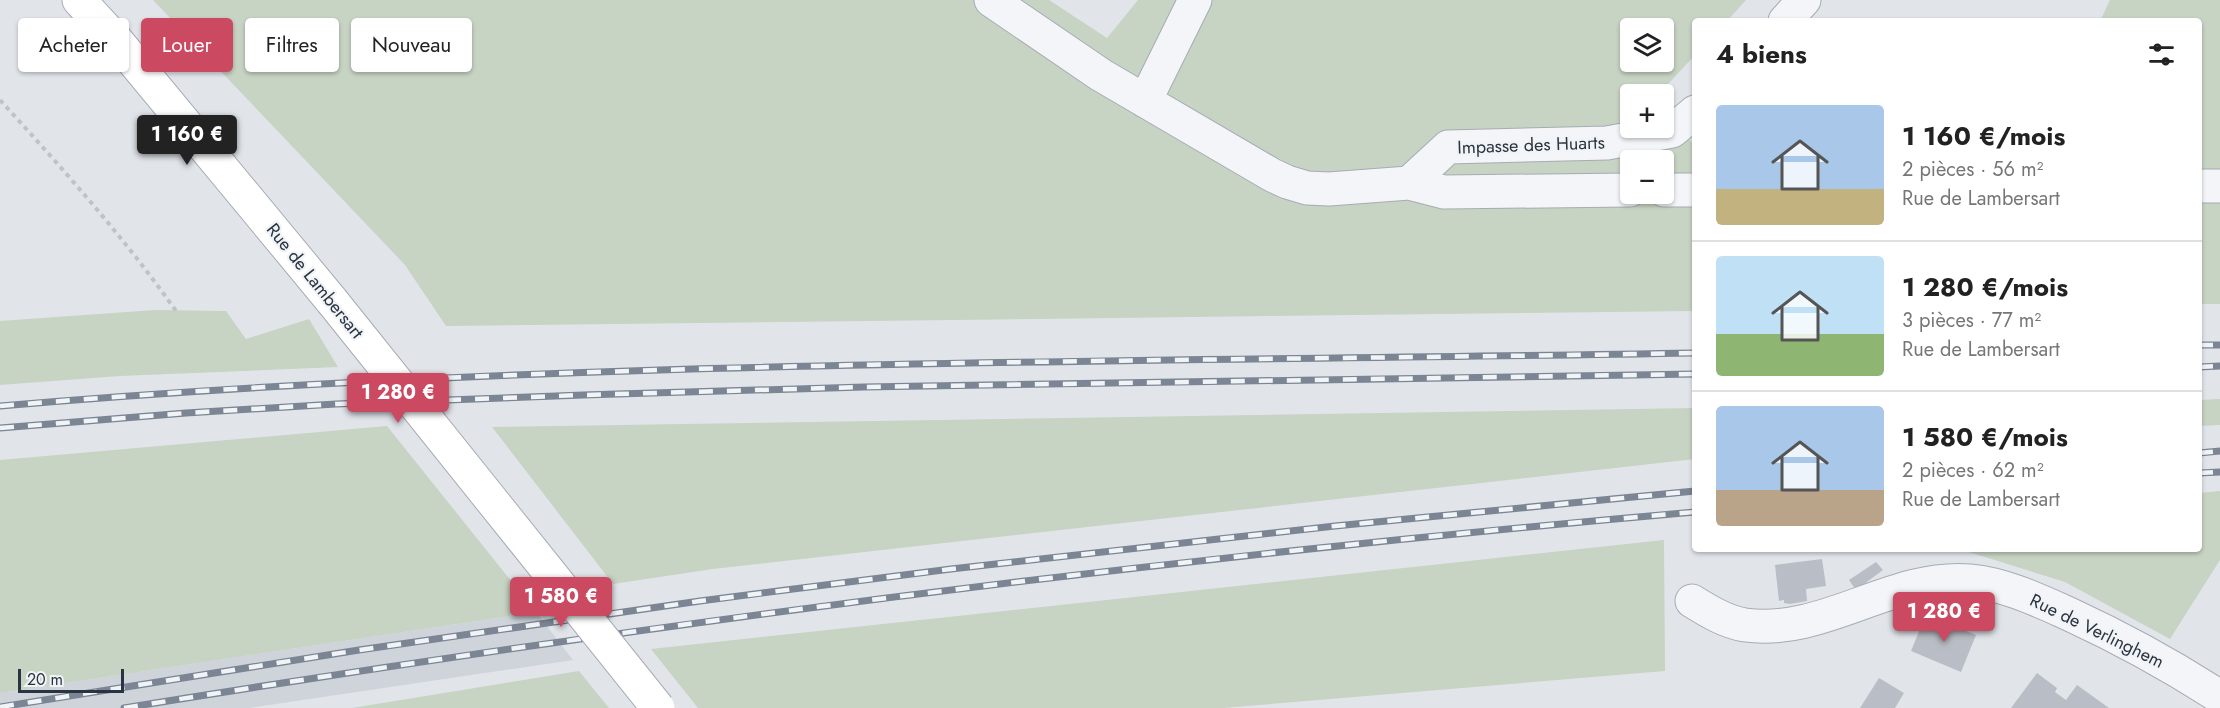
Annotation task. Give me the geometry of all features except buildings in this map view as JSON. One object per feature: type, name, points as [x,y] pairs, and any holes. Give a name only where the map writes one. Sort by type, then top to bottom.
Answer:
[{"type":"main road","name":"Rue de Lambersart","points":[[79,0],[116,40],[332,301],[658,708]]},
{"type":"street","points":[[991,0],[1078,60],[1287,182],[1307,188],[1329,189],[1409,183],[1444,192],[1620,190]]},
{"type":"street","points":[[1145,101],[1195,0]]},
{"type":"street","points":[[1788,18],[1804,0]]},
{"type":"street","name":"Impasse des Huarts","points":[[1409,183],[1448,147],[1607,143],[1671,131],[1692,114]]},
{"type":"street","points":[[2202,186],[2220,186]]},
{"type":"street","points":[[1674,190],[1692,190]]},
{"type":"street","name":"Rue de Verlinghem","points":[[1692,601],[1715,615],[1743,625],[1773,627],[1811,620],[1899,590],[1934,581],[1971,581],[2012,591],[2048,604],[2118,638],[2220,697]]},
{"type":"path","points":[[0,100],[60,166],[139,260],[176,311]]},
{"type":"shaded area","points":[[536,612],[573,660],[249,708],[0,708],[0,693]]},
{"type":"green space","points":[[153,0],[1049,0],[1107,38],[1138,0],[1746,0],[1730,18],[1692,18],[1692,58],[1668,84],[1620,84],[1620,138],[1674,138],[1674,126],[1692,142],[1692,311],[446,326],[405,265],[221,72],[233,72],[233,18],[170,18]]},
{"type":"green space","points":[[2110,0],[2220,0],[2220,304],[2202,304],[2202,18],[2101,18]]},
{"type":"green space","points":[[155,310],[226,311],[246,339],[309,319],[338,367],[120,376],[0,385],[0,321]]},
{"type":"green space","points":[[2220,399],[2220,425],[2202,426],[2202,400]]},
{"type":"green space","points":[[1692,408],[1692,459],[713,569],[613,584],[492,427]]},
{"type":"green space","points":[[387,426],[536,612],[0,693],[0,460]]},
{"type":"green space","points":[[2220,491],[2220,560],[2170,639],[2065,582],[1969,552],[2202,552],[2202,493]]},
{"type":"green space","points":[[1664,540],[1665,671],[1223,708],[698,708],[651,649]]},
{"type":"green space","points":[[579,671],[609,708],[352,708]]},
{"type":"railway","points":[[2202,345],[2220,345]]},
{"type":"railway","points":[[0,406],[211,390],[635,371],[847,365],[1692,353]]},
{"type":"railway","points":[[2202,367],[2220,366]]},
{"type":"railway","points":[[0,428],[336,404],[583,395],[864,387],[1692,374]]},
{"type":"railway","points":[[2202,453],[2220,451]]},
{"type":"railway","points":[[2202,473],[2220,472]]},
{"type":"railway","points":[[0,707],[359,650],[700,601],[951,569],[1335,526],[1692,491]]},
{"type":"railway","points":[[124,708],[515,648],[908,595],[1301,550],[1692,512]]}]
